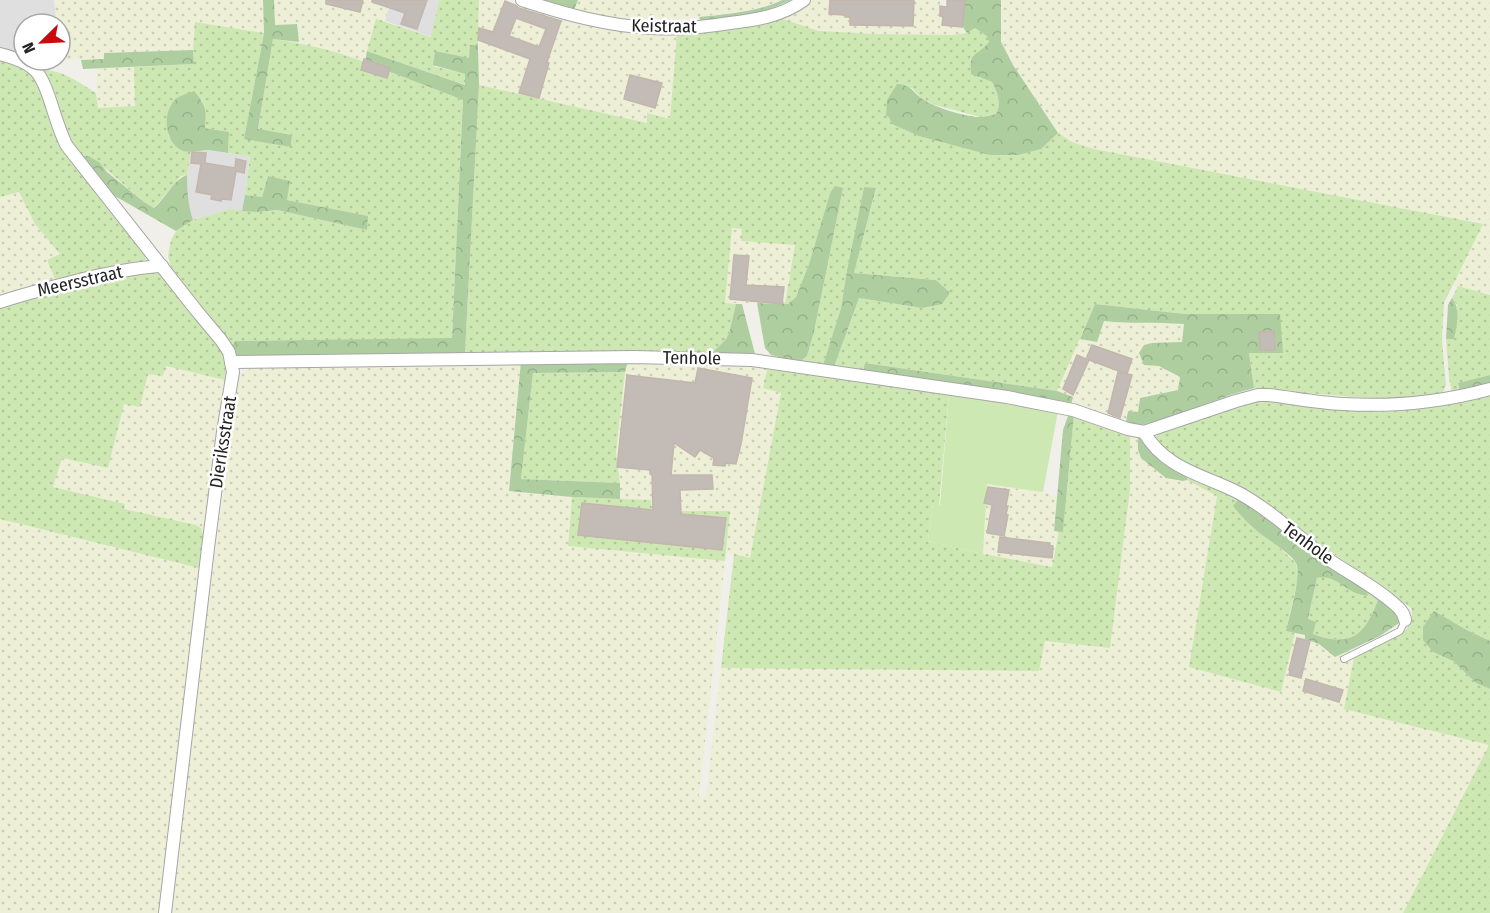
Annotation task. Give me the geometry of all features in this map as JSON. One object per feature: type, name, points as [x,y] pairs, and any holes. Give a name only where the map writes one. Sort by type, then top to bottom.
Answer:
[{"type":"street","name":"Keistraat","points":[[522,0],[586,19],[628,26],[663,28],[709,26],[753,20],[784,12],[804,0]]},
{"type":"street","name":"Dieriksstraat","points":[[0,54],[20,60],[36,71],[41,78],[58,129],[67,146],[221,340],[229,352],[233,372],[207,548],[165,913]]},
{"type":"street","name":"Meersstraat","points":[[0,302],[114,272],[162,266]]},
{"type":"street","name":"Tenhole","points":[[231,362],[634,357],[752,360],[1007,397],[1073,410],[1128,429],[1144,432],[1156,449],[1167,459],[1192,473],[1238,493],[1259,506],[1332,561],[1393,602],[1404,615],[1405,620]]},
{"type":"street","points":[[1144,432],[1258,395],[1344,404],[1384,405],[1434,401],[1490,389]]},
{"type":"lane","name":"Tenhole","points":[[1344,659],[1400,631],[1405,620]]},
{"type":"shaded area","points":[[0,0],[54,0],[56,12],[12,12],[12,53],[0,49]]},
{"type":"shaded area","points":[[391,0],[439,0],[432,37],[385,21]]},
{"type":"shaded area","points":[[209,150],[250,157],[242,211],[230,209],[193,220],[186,192],[191,151]]},
{"type":"green space","points":[[54,0],[263,0],[264,33],[195,22],[193,50],[104,53],[104,59],[72,60],[72,12],[56,12]]},
{"type":"green space","points":[[263,0],[274,0],[275,25],[297,24],[299,42],[273,39],[258,129],[292,135],[291,147],[244,139],[264,33]]},
{"type":"green space","points":[[274,0],[391,0],[385,21],[376,20],[365,62],[299,42],[297,24],[274,25]]},
{"type":"green space","points":[[439,0],[479,0],[478,46],[470,46],[470,58],[433,66],[466,74],[466,85],[367,51],[376,19],[431,37]]},
{"type":"green space","points":[[479,0],[503,0],[573,24],[645,33],[677,33],[670,119],[647,113],[647,123],[479,85]]},
{"type":"green space","points":[[537,0],[578,0],[573,12]]},
{"type":"green space","points":[[578,0],[782,0],[741,12],[679,19],[617,18],[573,12]]},
{"type":"green space","points":[[782,0],[791,0],[761,13],[701,22],[699,17],[752,10]]},
{"type":"green space","points":[[811,0],[940,0],[940,16],[959,16],[967,33],[953,35],[875,34],[819,31],[783,19],[795,14]]},
{"type":"green space","points":[[962,0],[1001,0],[1001,42],[1013,65],[1058,133],[1041,149],[1018,155],[990,155],[919,136],[892,124],[886,116],[887,100],[897,84],[906,86],[924,100],[950,111],[978,117],[996,114],[999,102],[992,82],[971,74],[973,57],[989,42],[987,36],[975,28],[967,33],[964,29],[960,17]]},
{"type":"green space","points":[[1001,0],[1490,0],[1490,295],[1453,285],[1483,224],[1094,149],[1071,142],[1058,133],[1013,65],[1001,42]]},
{"type":"green space","points":[[783,19],[819,31],[875,34],[953,35],[967,33],[975,28],[987,35],[989,42],[984,48],[978,77],[992,82],[994,86],[999,102],[996,114],[980,117],[935,105],[922,99],[912,88],[887,100],[1040,149],[1058,133],[1072,142],[1094,149],[1483,224],[1444,303],[1442,340],[1446,385],[1443,392],[1437,396],[1373,398],[1254,388],[1249,353],[1185,314],[1095,304],[1057,391],[865,363],[863,371],[834,367],[859,298],[922,308],[936,280],[854,273],[876,189],[864,187],[841,308],[823,365],[800,362],[807,356],[814,332],[843,188],[830,193],[809,264],[796,297],[788,304],[785,304],[795,245],[741,241],[742,229],[732,228],[725,303],[736,304],[729,333],[713,352],[465,353],[479,85],[647,123],[647,113],[670,119],[677,33]]},
{"type":"green space","points":[[195,22],[264,33],[244,139],[291,146],[292,135],[258,130],[273,39],[346,55],[463,100],[452,339],[235,341],[231,348],[170,265],[168,256],[171,240],[176,231],[193,220],[230,209],[258,212],[277,210],[367,230],[367,216],[287,200],[268,176],[262,197],[245,195],[250,157],[228,153],[229,132],[205,128],[206,116],[201,99],[168,135],[177,147],[191,151],[187,175],[181,176],[154,208],[94,159],[89,156],[81,157],[68,139],[60,120],[46,72],[65,75],[96,93],[98,108],[135,106],[134,67],[194,64]]},
{"type":"green space","points":[[470,45],[478,46],[479,85],[465,353],[234,357],[231,348],[235,341],[452,338],[463,100],[365,62],[367,51],[465,85],[465,74],[433,65],[435,51],[469,58]]},
{"type":"green space","points":[[193,50],[194,64],[83,69],[81,60],[104,59],[104,53]]},
{"type":"green space","points":[[0,59],[4,59],[12,63],[12,72],[31,74],[44,101],[51,126],[64,152],[148,258],[143,261],[55,279],[47,260],[60,254],[35,224],[19,192],[0,197]]},
{"type":"green space","points":[[134,67],[136,106],[97,108],[97,69]]},
{"type":"green space","points":[[194,91],[205,108],[205,128],[229,132],[228,153],[209,150],[184,151],[175,146],[171,140],[167,118],[171,104],[176,99]]},
{"type":"green space","points":[[89,156],[100,163],[107,172],[154,208],[182,177],[187,175],[188,198],[193,220],[176,231],[113,195],[81,157]]},
{"type":"green space","points":[[268,176],[290,181],[287,200],[368,216],[367,230],[277,210],[242,211],[245,195],[262,197]]},
{"type":"green space","points":[[835,186],[843,188],[814,332],[807,356],[800,362],[771,355],[765,348],[757,303],[788,304],[796,297],[809,264],[830,193]]},
{"type":"green space","points":[[864,187],[876,188],[854,273],[936,280],[950,293],[942,304],[922,308],[859,298],[834,367],[823,365],[841,308]]},
{"type":"green space","points":[[19,191],[35,224],[60,254],[47,260],[55,279],[0,297],[0,197]]},
{"type":"green space","points":[[732,228],[743,229],[742,241],[796,244],[785,304],[725,303]]},
{"type":"green space","points":[[141,270],[157,272],[166,279],[223,353],[226,367],[225,380],[166,366],[163,376],[148,374],[140,407],[124,404],[108,468],[62,458],[53,487],[125,504],[124,509],[196,525],[201,528],[203,536],[199,568],[0,519],[0,306]]},
{"type":"green space","points":[[1458,286],[1490,295],[1490,375],[1458,383],[1460,392],[1452,393],[1446,339],[1454,339],[1457,305],[1452,298]]},
{"type":"green space","points":[[1452,298],[1457,307],[1457,323],[1454,339],[1446,339],[1448,305]]},
{"type":"green space","points":[[736,304],[742,304],[755,354],[713,352],[729,333]]},
{"type":"green space","points":[[1095,304],[1185,314],[1280,314],[1283,353],[1249,353],[1254,388],[1166,419],[1141,425],[1126,422],[1128,411],[1138,412],[1140,398],[1178,390],[1180,377],[1159,366],[1144,365],[1139,353],[1144,345],[1182,342],[1184,324],[1104,321],[1097,342],[1080,339]]},
{"type":"green space","points":[[1104,321],[1184,324],[1182,342],[1152,343],[1144,365],[1159,366],[1180,377],[1178,390],[1140,398],[1138,412],[1126,422],[1071,405],[1073,397],[1057,391],[1080,339],[1097,342]]},
{"type":"green space","points":[[521,361],[509,491],[572,497],[568,546],[725,561],[699,796],[706,797],[721,668],[1039,671],[1045,641],[1110,648],[1130,490],[1130,433],[1138,435],[1138,450],[1141,458],[1166,478],[1187,480],[1217,496],[1189,667],[1281,692],[1295,633],[1305,635],[1305,639],[1319,644],[1335,657],[1350,650],[1354,658],[1345,709],[1489,745],[1403,913],[171,913],[238,377],[254,367]]},
{"type":"green space","points":[[521,361],[628,361],[625,372],[533,373],[521,479],[620,483],[620,499],[509,491]]},
{"type":"green space","points":[[628,361],[721,363],[767,369],[763,388],[781,393],[750,558],[726,553],[729,511],[651,512],[651,500],[620,499],[616,452]]},
{"type":"green space","points":[[865,363],[1057,391],[1073,397],[1071,405],[863,371]]},
{"type":"green space","points":[[165,366],[225,380],[203,536],[201,528],[123,509],[125,504],[53,488],[61,458],[108,468],[124,404],[148,373]]},
{"type":"green space","points":[[767,369],[949,394],[939,505],[933,503],[928,541],[1052,567],[1059,531],[1063,532],[1074,415],[1130,433],[1130,490],[1110,648],[1045,641],[1039,671],[721,668],[734,554],[750,558],[781,393],[763,388]]},
{"type":"green space","points":[[625,372],[616,452],[620,483],[521,479],[533,373]]},
{"type":"green space","points":[[1490,375],[1490,385],[1460,392],[1458,383]]},
{"type":"green space","points":[[949,394],[1058,411],[1043,492],[987,484],[983,554],[928,541],[933,503],[940,505]]},
{"type":"green space","points":[[1490,395],[1490,641],[1465,629],[1433,652],[1453,661],[1476,683],[1490,689],[1490,913],[1403,913],[1489,745],[1344,709],[1354,658],[1406,630],[1412,619],[1411,608],[1300,530],[1171,458],[1155,444],[1155,437],[1223,409],[1263,398],[1363,407],[1425,408]]},
{"type":"green space","points":[[1074,415],[1063,532],[1054,531],[1063,430],[1068,416]]},
{"type":"green space","points":[[1138,435],[1187,474],[1187,480],[1166,478],[1141,458],[1138,450]]},
{"type":"green space","points":[[1187,474],[1240,497],[1281,549],[1296,563],[1298,578],[1286,631],[1295,633],[1281,692],[1189,667],[1217,496],[1187,480]]},
{"type":"green space","points":[[987,484],[1057,496],[1054,531],[1059,531],[1053,567],[983,554]]},
{"type":"green space","points":[[572,497],[651,500],[652,511],[730,511],[725,561],[568,546]]},
{"type":"green space","points":[[1240,497],[1366,588],[1368,596],[1353,592],[1332,579],[1317,578],[1308,619],[1316,622],[1313,634],[1338,640],[1356,635],[1369,620],[1379,597],[1398,614],[1399,623],[1380,636],[1335,657],[1319,644],[1305,639],[1305,635],[1286,631],[1296,586],[1296,563],[1284,550],[1244,519],[1233,506]]},
{"type":"green space","points":[[0,519],[199,568],[160,913],[0,913]]},
{"type":"green space","points":[[1324,576],[1336,580],[1356,593],[1366,588],[1379,597],[1369,620],[1356,635],[1338,640],[1313,634],[1308,620],[1317,578]]},
{"type":"green space","points":[[1434,611],[1490,641],[1490,689],[1476,683],[1453,661],[1433,652],[1423,640],[1423,627]]},
{"type":"building","points":[[326,0],[363,0],[360,12],[326,4]]},
{"type":"building","points":[[372,0],[427,0],[417,29],[401,24],[405,13],[372,2]]},
{"type":"building","points":[[830,0],[914,0],[913,26],[850,25],[850,17],[829,14]]},
{"type":"building","points":[[947,0],[965,1],[962,27],[942,25],[943,17],[940,16],[940,6],[947,7]]},
{"type":"building","points":[[505,1],[519,8],[561,21],[547,62],[549,63],[539,98],[519,93],[530,59],[478,40],[479,28],[493,32]],"holes":[[[516,18],[546,29],[539,47],[509,36]]]},
{"type":"building","points":[[364,59],[390,68],[387,78],[361,70]]},
{"type":"building","points":[[630,75],[662,83],[655,108],[624,99]]},
{"type":"building","points":[[192,152],[206,153],[205,163],[235,168],[236,159],[246,161],[244,173],[236,171],[231,200],[211,199],[212,195],[196,192],[201,164],[191,163]]},
{"type":"building","points":[[734,255],[749,256],[746,285],[784,287],[782,304],[730,299]]},
{"type":"building","points":[[1274,331],[1275,350],[1260,350],[1259,332]]},
{"type":"building","points":[[1092,345],[1132,359],[1127,374],[1089,360],[1073,395],[1063,389],[1077,355],[1086,359]]},
{"type":"building","points":[[698,368],[752,378],[736,464],[713,465],[714,458],[700,450],[695,457],[674,443],[671,475],[712,475],[713,489],[680,490],[681,514],[726,518],[722,550],[578,535],[582,503],[653,510],[650,470],[617,467],[627,375],[695,383]]},
{"type":"building","points":[[1118,372],[1132,375],[1120,418],[1108,413]]},
{"type":"building","points":[[988,487],[1009,490],[1004,536],[987,533],[992,505],[984,503]]},
{"type":"building","points":[[1000,537],[1050,543],[1049,545],[1053,546],[1052,558],[998,552]]},
{"type":"building","points":[[1297,638],[1310,641],[1301,678],[1289,675]]},
{"type":"building","points":[[1306,679],[1343,690],[1339,702],[1303,691]]}]
